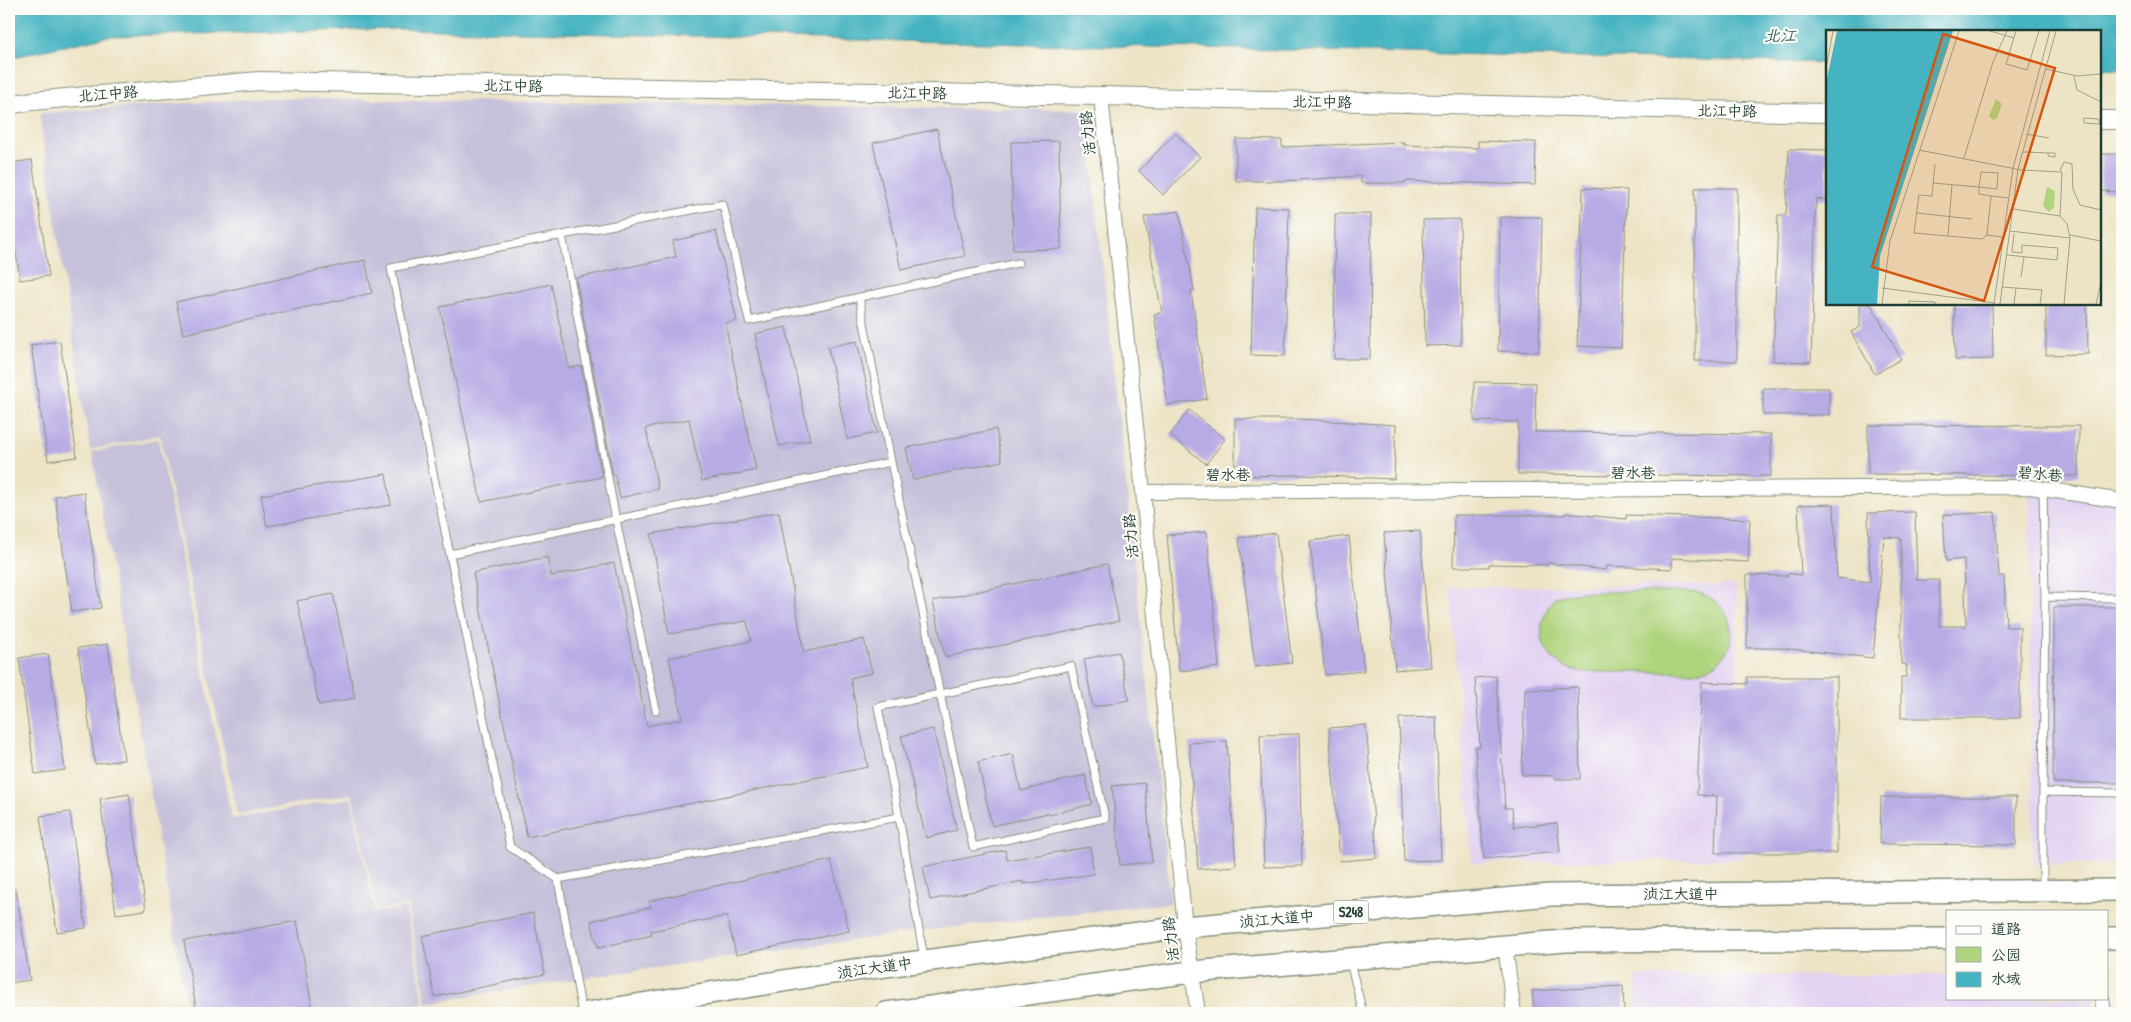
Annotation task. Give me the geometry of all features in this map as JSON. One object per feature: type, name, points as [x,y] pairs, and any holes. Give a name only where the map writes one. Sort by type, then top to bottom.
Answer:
[{"type":"main road","name":"浈江大道中","points":[[587,1013],[832,973],[1185,927],[1551,895],[2122,890]]},
{"type":"main road","points":[[2108,938],[2122,938]]},
{"type":"main road","points":[[886,1013],[1191,972],[1565,940],[1946,939]]},
{"type":"street","name":"北江中路","points":[[9,105],[32,101],[259,81],[1101,96],[1826,114]]},
{"type":"street","name":"活力路","points":[[1101,96],[1143,492],[1185,927],[1198,1013]]},
{"type":"street","points":[[2101,120],[2122,120]]},
{"type":"street","name":"碧水巷","points":[[1143,492],[2020,487],[2122,501]]},
{"type":"street","points":[[1505,946],[1514,1013]]},
{"type":"street","points":[[2102,1000],[2104,1013]]},
{"type":"lane","points":[[898,817],[558,879],[510,847],[391,268],[723,204],[749,321],[1018,263]]},
{"type":"lane","points":[[562,235],[616,520],[656,710]]},
{"type":"lane","points":[[859,297],[890,462],[940,694],[973,847],[1104,818],[1071,666],[940,694],[878,708],[925,961]]},
{"type":"lane","points":[[450,554],[890,462]]},
{"type":"lane","points":[[2043,489],[2045,597],[2043,891]]},
{"type":"lane","points":[[2045,597],[2122,598]]},
{"type":"lane","points":[[2043,792],[2122,793]]},
{"type":"lane","points":[[558,879],[582,1013]]},
{"type":"lane","points":[[1349,959],[1362,1013]]},
{"type":"shaded area","points":[[263,98],[1086,110],[1171,903],[920,931],[576,979],[427,1003],[408,905],[377,910],[352,794],[237,814],[160,435],[90,450],[39,113]]},
{"type":"shaded area","points":[[158,439],[232,819],[351,798],[375,912],[406,907],[424,1003],[370,1013],[188,1013],[92,452]]},
{"type":"shaded area","points":[[2029,490],[2122,503],[2122,864],[2033,864]]},
{"type":"shaded area","points":[[1736,585],[1741,859],[1472,863],[1450,587]]},
{"type":"shaded area","points":[[1946,975],[1946,1000],[2095,1000],[2095,1013],[1636,1013],[1636,976]]},
{"type":"green space","points":[[1580,592],[1697,592],[1712,599],[1722,608],[1729,620],[1731,632],[1730,645],[1713,666],[1698,672],[1580,672],[1567,668],[1548,653],[1542,632],[1543,621],[1547,609],[1555,597]]},
{"type":"water","name":"北江","points":[[9,9],[2122,9],[2122,70],[2101,69],[2101,30],[1826,30],[1826,63],[396,29],[110,36],[9,58]]},
{"type":"building","points":[[937,129],[965,256],[901,270],[873,143]]},
{"type":"building","points":[[1175,133],[1200,157],[1163,195],[1139,171]]},
{"type":"building","points":[[1236,139],[1282,140],[1282,147],[1404,142],[1404,145],[1478,148],[1478,141],[1536,142],[1535,185],[1405,181],[1405,183],[1361,183],[1361,176],[1282,181],[1236,181]]},
{"type":"building","points":[[1059,141],[1061,249],[1013,250],[1011,142]]},
{"type":"building","points":[[1789,149],[1826,150],[1826,200],[1816,199],[1811,362],[1773,361],[1778,215],[1786,215]]},
{"type":"building","points":[[2101,154],[2122,154],[2122,192],[2101,191]]},
{"type":"building","points":[[32,160],[49,276],[20,280],[9,205],[9,163]]},
{"type":"building","points":[[1583,188],[1627,190],[1621,348],[1577,346]]},
{"type":"building","points":[[1695,188],[1737,188],[1737,361],[1695,361]]},
{"type":"building","points":[[1255,207],[1289,208],[1285,356],[1251,355]]},
{"type":"building","points":[[1179,211],[1194,290],[1191,291],[1207,399],[1168,405],[1154,314],[1162,313],[1144,217]]},
{"type":"building","points":[[1335,214],[1371,214],[1370,359],[1334,359]]},
{"type":"building","points":[[1500,217],[1542,217],[1539,352],[1498,351]]},
{"type":"building","points":[[1460,219],[1461,345],[1425,346],[1423,220]]},
{"type":"building","points":[[716,231],[737,321],[725,323],[756,470],[702,481],[689,419],[646,428],[658,489],[620,498],[615,475],[613,475],[576,278],[676,257],[673,241]]},
{"type":"building","points":[[365,260],[372,293],[183,334],[176,302]]},
{"type":"building","points":[[551,284],[569,368],[581,366],[602,477],[481,502],[440,307]]},
{"type":"building","points":[[1860,305],[1872,305],[1901,359],[1875,374],[1851,332],[1860,327]]},
{"type":"building","points":[[1954,305],[1992,305],[1993,359],[1955,360]]},
{"type":"building","points":[[2046,305],[2087,305],[2088,354],[2046,355]]},
{"type":"building","points":[[786,327],[810,440],[779,446],[755,334]]},
{"type":"building","points":[[60,341],[77,457],[48,461],[31,345]]},
{"type":"building","points":[[857,341],[877,433],[847,439],[828,347]]},
{"type":"building","points":[[1474,382],[1536,383],[1535,432],[1771,434],[1771,476],[1518,474],[1518,422],[1474,421]]},
{"type":"building","points":[[1763,388],[1829,388],[1829,415],[1763,415]]},
{"type":"building","points":[[1189,410],[1225,439],[1206,464],[1170,435]]},
{"type":"building","points":[[1235,419],[1302,419],[1396,425],[1394,479],[1302,475],[1235,476]]},
{"type":"building","points":[[1868,425],[2079,426],[2078,476],[1868,474]]},
{"type":"building","points":[[996,429],[1002,461],[913,480],[906,448]]},
{"type":"building","points":[[386,474],[391,505],[267,526],[261,495]]},
{"type":"building","points":[[84,492],[101,608],[72,612],[55,496]]},
{"type":"building","points":[[1834,504],[1837,578],[1870,582],[1868,513],[1915,512],[1917,580],[1939,580],[1939,626],[1966,626],[1964,559],[1946,561],[1943,515],[1995,512],[1999,576],[2004,576],[2006,627],[2020,627],[2020,718],[1901,718],[1901,677],[1906,677],[1907,665],[1901,664],[1901,538],[1884,537],[1873,658],[1781,648],[1747,648],[1747,575],[1787,576],[1788,573],[1801,575],[1798,505]]},
{"type":"building","points":[[779,512],[804,652],[864,639],[872,673],[850,678],[868,767],[527,837],[473,573],[547,557],[551,576],[614,563],[647,726],[682,719],[669,658],[751,641],[747,621],[669,634],[651,534]]},
{"type":"building","points":[[1565,513],[1626,519],[1626,515],[1750,519],[1748,562],[1672,558],[1672,569],[1607,566],[1606,570],[1548,563],[1548,565],[1489,564],[1489,567],[1453,567],[1454,515],[1565,515]]},
{"type":"building","points":[[1420,531],[1431,667],[1395,670],[1384,533]]},
{"type":"building","points":[[1207,532],[1219,667],[1179,671],[1167,535]]},
{"type":"building","points":[[1276,533],[1292,663],[1255,667],[1239,538]]},
{"type":"building","points":[[1349,536],[1364,671],[1325,675],[1310,541]]},
{"type":"building","points":[[1107,564],[1119,621],[945,657],[933,601]]},
{"type":"building","points":[[333,594],[355,698],[319,705],[297,601]]},
{"type":"building","points":[[2054,607],[2122,607],[2122,783],[2053,783]]},
{"type":"building","points":[[108,644],[124,760],[95,764],[78,648]]},
{"type":"building","points":[[1119,652],[1129,700],[1093,707],[1084,659]]},
{"type":"building","points":[[48,654],[65,770],[35,774],[19,658]]},
{"type":"building","points":[[1496,676],[1505,808],[1512,808],[1514,827],[1557,823],[1560,852],[1484,859],[1475,747],[1480,747],[1475,678]]},
{"type":"building","points":[[1747,677],[1837,677],[1837,853],[1715,853],[1717,796],[1697,795],[1702,682],[1747,684]]},
{"type":"building","points":[[1578,687],[1580,779],[1555,779],[1555,776],[1522,775],[1525,689],[1553,690],[1553,688]]},
{"type":"building","points":[[1436,717],[1441,860],[1404,861],[1399,718]]},
{"type":"building","points":[[1366,725],[1377,858],[1340,861],[1329,728]]},
{"type":"building","points":[[933,729],[957,830],[926,838],[901,736]]},
{"type":"building","points":[[1299,734],[1302,866],[1264,867],[1260,735]]},
{"type":"building","points":[[1227,741],[1236,866],[1198,869],[1189,743]]},
{"type":"building","points":[[1013,754],[1021,791],[1085,775],[1092,804],[1049,815],[1048,813],[992,826],[978,762]]},
{"type":"building","points":[[1145,783],[1152,862],[1120,865],[1112,786]]},
{"type":"building","points":[[129,794],[146,910],[116,914],[100,799]]},
{"type":"building","points":[[1881,797],[2016,797],[2016,845],[1880,844]]},
{"type":"building","points":[[70,812],[86,928],[57,932],[40,816]]},
{"type":"building","points":[[1090,847],[1094,874],[1023,884],[1023,881],[930,900],[923,867],[1005,850],[1007,860]]},
{"type":"building","points":[[831,860],[849,931],[736,955],[727,916],[651,931],[652,935],[598,948],[591,921],[651,907],[649,901]]},
{"type":"building","points":[[16,889],[30,980],[9,983],[9,890]]},
{"type":"building","points":[[533,913],[545,974],[435,997],[422,936]]},
{"type":"building","points":[[297,921],[313,1012],[197,1013],[184,941]]},
{"type":"building","points":[[1623,986],[1624,1013],[1534,1013],[1532,991]]}]
